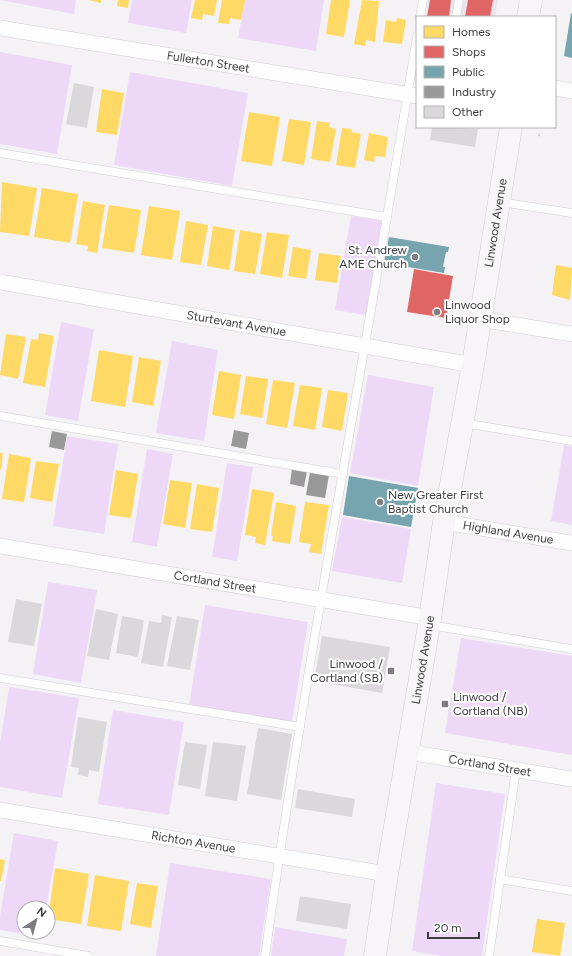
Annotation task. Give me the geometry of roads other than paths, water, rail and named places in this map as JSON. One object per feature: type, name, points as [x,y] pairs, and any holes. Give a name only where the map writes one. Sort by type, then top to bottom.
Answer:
[{"type":"street","points":[[528,16],[531,0]]},
{"type":"street","name":"Fullerton Street","points":[[0,28],[412,95]]},
{"type":"street","points":[[556,88],[572,91]]},
{"type":"street","name":"Linwood Avenue","points":[[375,956],[387,874],[430,622],[444,522],[473,365],[511,128]]},
{"type":"street","name":"Sturtevant Avenue","points":[[0,282],[473,365]]},
{"type":"street","points":[[480,319],[572,334]]},
{"type":"street","name":"Highland Avenue","points":[[444,522],[572,543]]},
{"type":"street","name":"Cortland Street","points":[[0,546],[321,598],[430,622]]},
{"type":"street","name":"Cortland Street","points":[[408,752],[572,779]]},
{"type":"street","name":"Richton Avenue","points":[[0,810],[387,874]]},
{"type":"lane","points":[[420,16],[423,0]]},
{"type":"lane","points":[[456,16],[459,0]]},
{"type":"lane","points":[[265,956],[279,856],[321,598],[387,217],[412,95],[416,48]]},
{"type":"lane","points":[[0,153],[387,217]]},
{"type":"lane","points":[[500,202],[572,213]]},
{"type":"lane","points":[[0,416],[343,474]]},
{"type":"lane","points":[[462,423],[572,440]]},
{"type":"lane","points":[[430,622],[572,649]]},
{"type":"lane","points":[[0,678],[300,728]]},
{"type":"lane","points":[[489,956],[516,770]]},
{"type":"lane","points":[[500,879],[572,891]]},
{"type":"lane","points":[[0,941],[88,956]]},
{"type":"place","name":"St. Andrew AME Church","points":[[415,257]]},
{"type":"place","name":"Linwood Liquor Shop","points":[[437,312]]},
{"type":"place","name":"New Greater First Baptist Church","points":[[380,502]]},
{"type":"place","name":"Linwood / Cortland (SB)","points":[[391,671]]},
{"type":"place","name":"Linwood / Cortland (NB)","points":[[445,704]]}]
